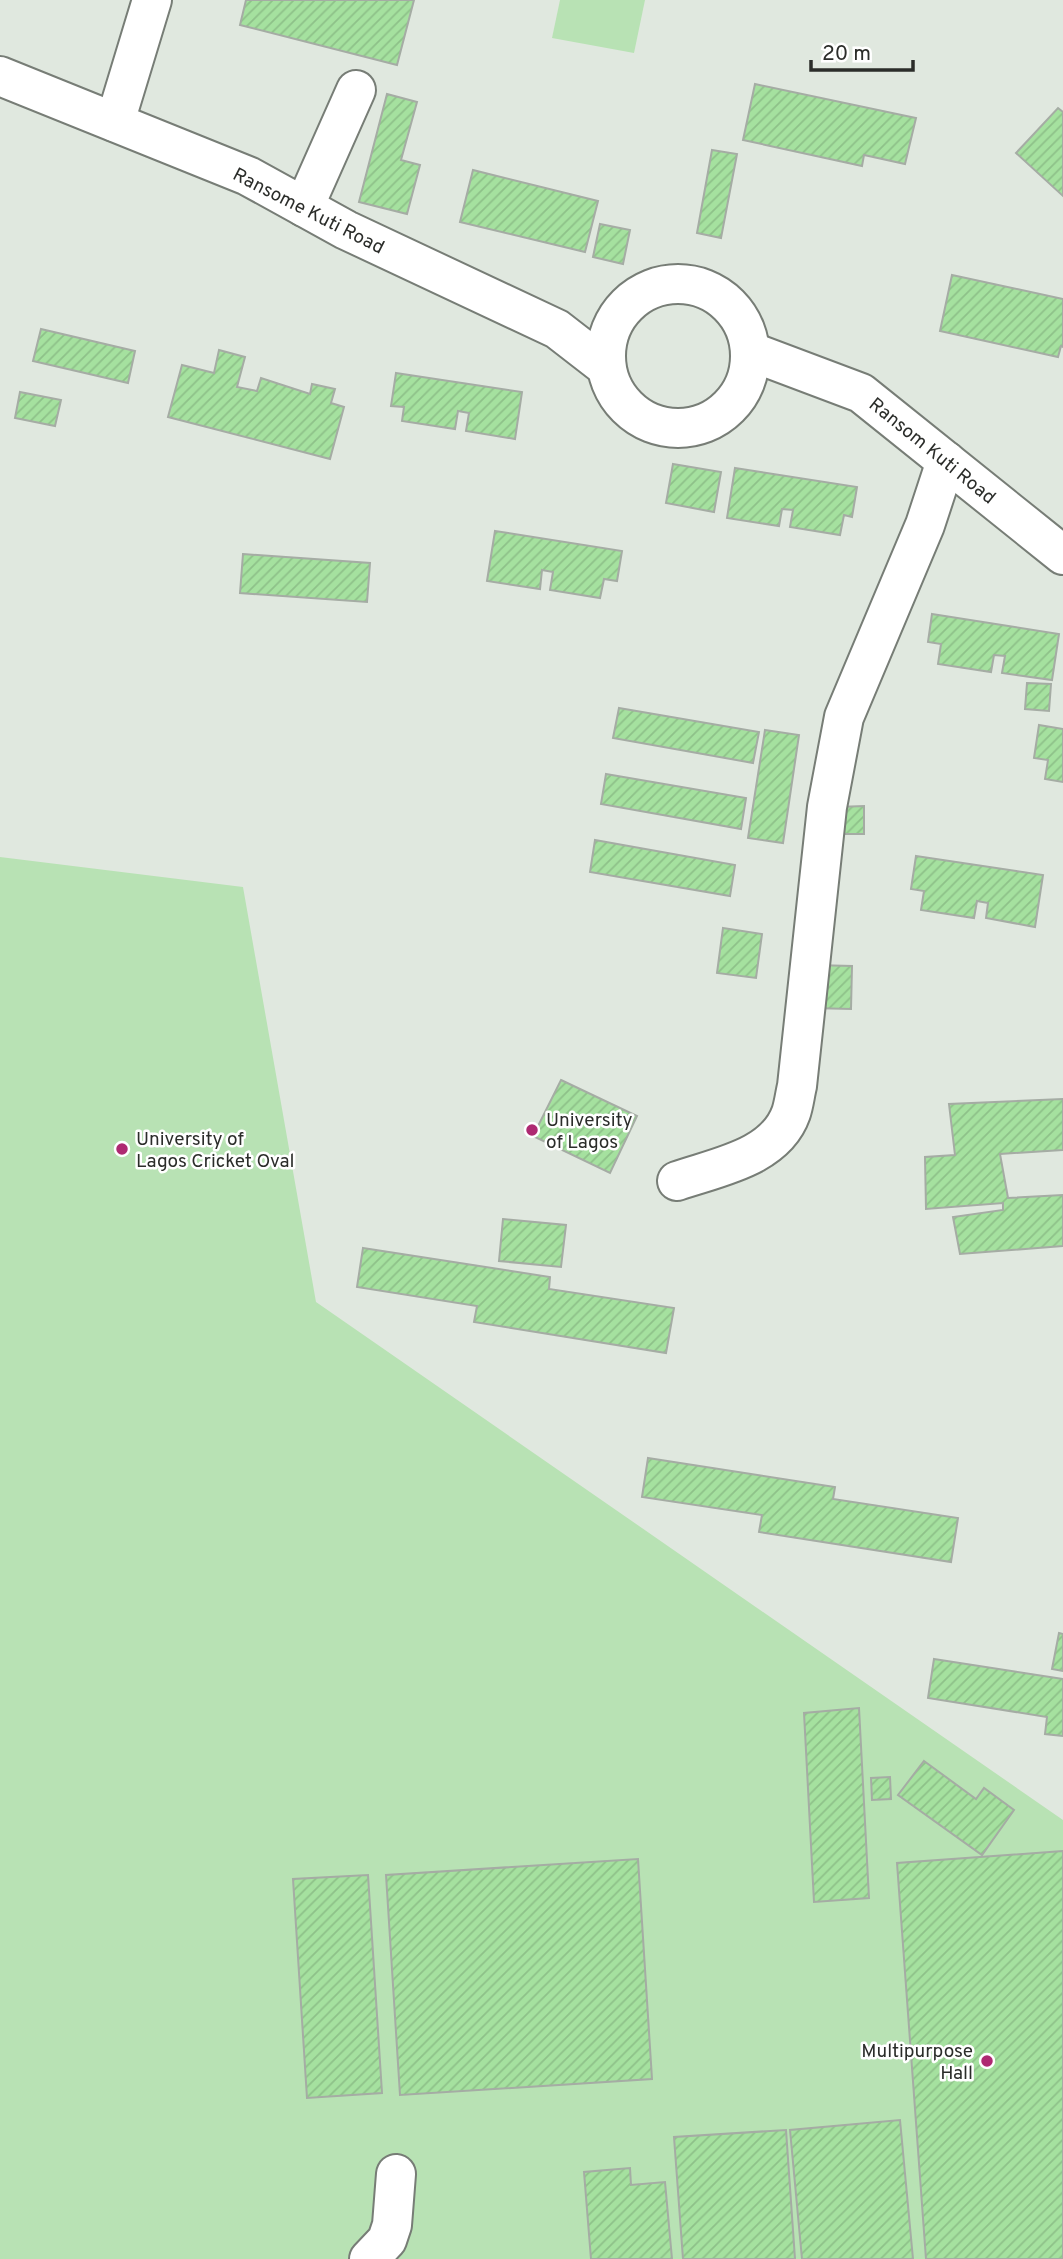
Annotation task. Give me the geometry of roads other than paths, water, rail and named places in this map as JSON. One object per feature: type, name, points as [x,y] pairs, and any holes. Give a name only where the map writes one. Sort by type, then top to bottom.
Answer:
[{"type":"street","points":[[115,122],[152,0]]},
{"type":"street","name":"Ransome Kuti Road","points":[[0,76],[248,176],[346,230],[557,329],[606,367]]},
{"type":"street","points":[[304,207],[356,90]]},
{"type":"street","points":[[675,282],[712,290],[732,306],[746,327],[752,352],[748,377],[737,400],[723,413],[700,425],[675,429],[650,423],[622,403],[609,380],[605,356],[609,331],[629,301],[650,288],[675,282]]},
{"type":"street","name":"Ransom Kuti Road","points":[[752,352],[861,393],[1063,555]]},
{"type":"street","points":[[677,1181],[754,1154],[778,1135],[791,1114],[797,1086],[827,807],[844,717],[925,525],[946,461]]},
{"type":"street","points":[[369,2259],[387,2240],[392,2225],[396,2174]]},
{"type":"place","name":"University of Lagos","points":[[532,1130]]},
{"type":"place","name":"University of Lagos Cricket Oval","points":[[122,1149]]},
{"type":"place","name":"Multipurpose Hall","points":[[987,2061]]}]
